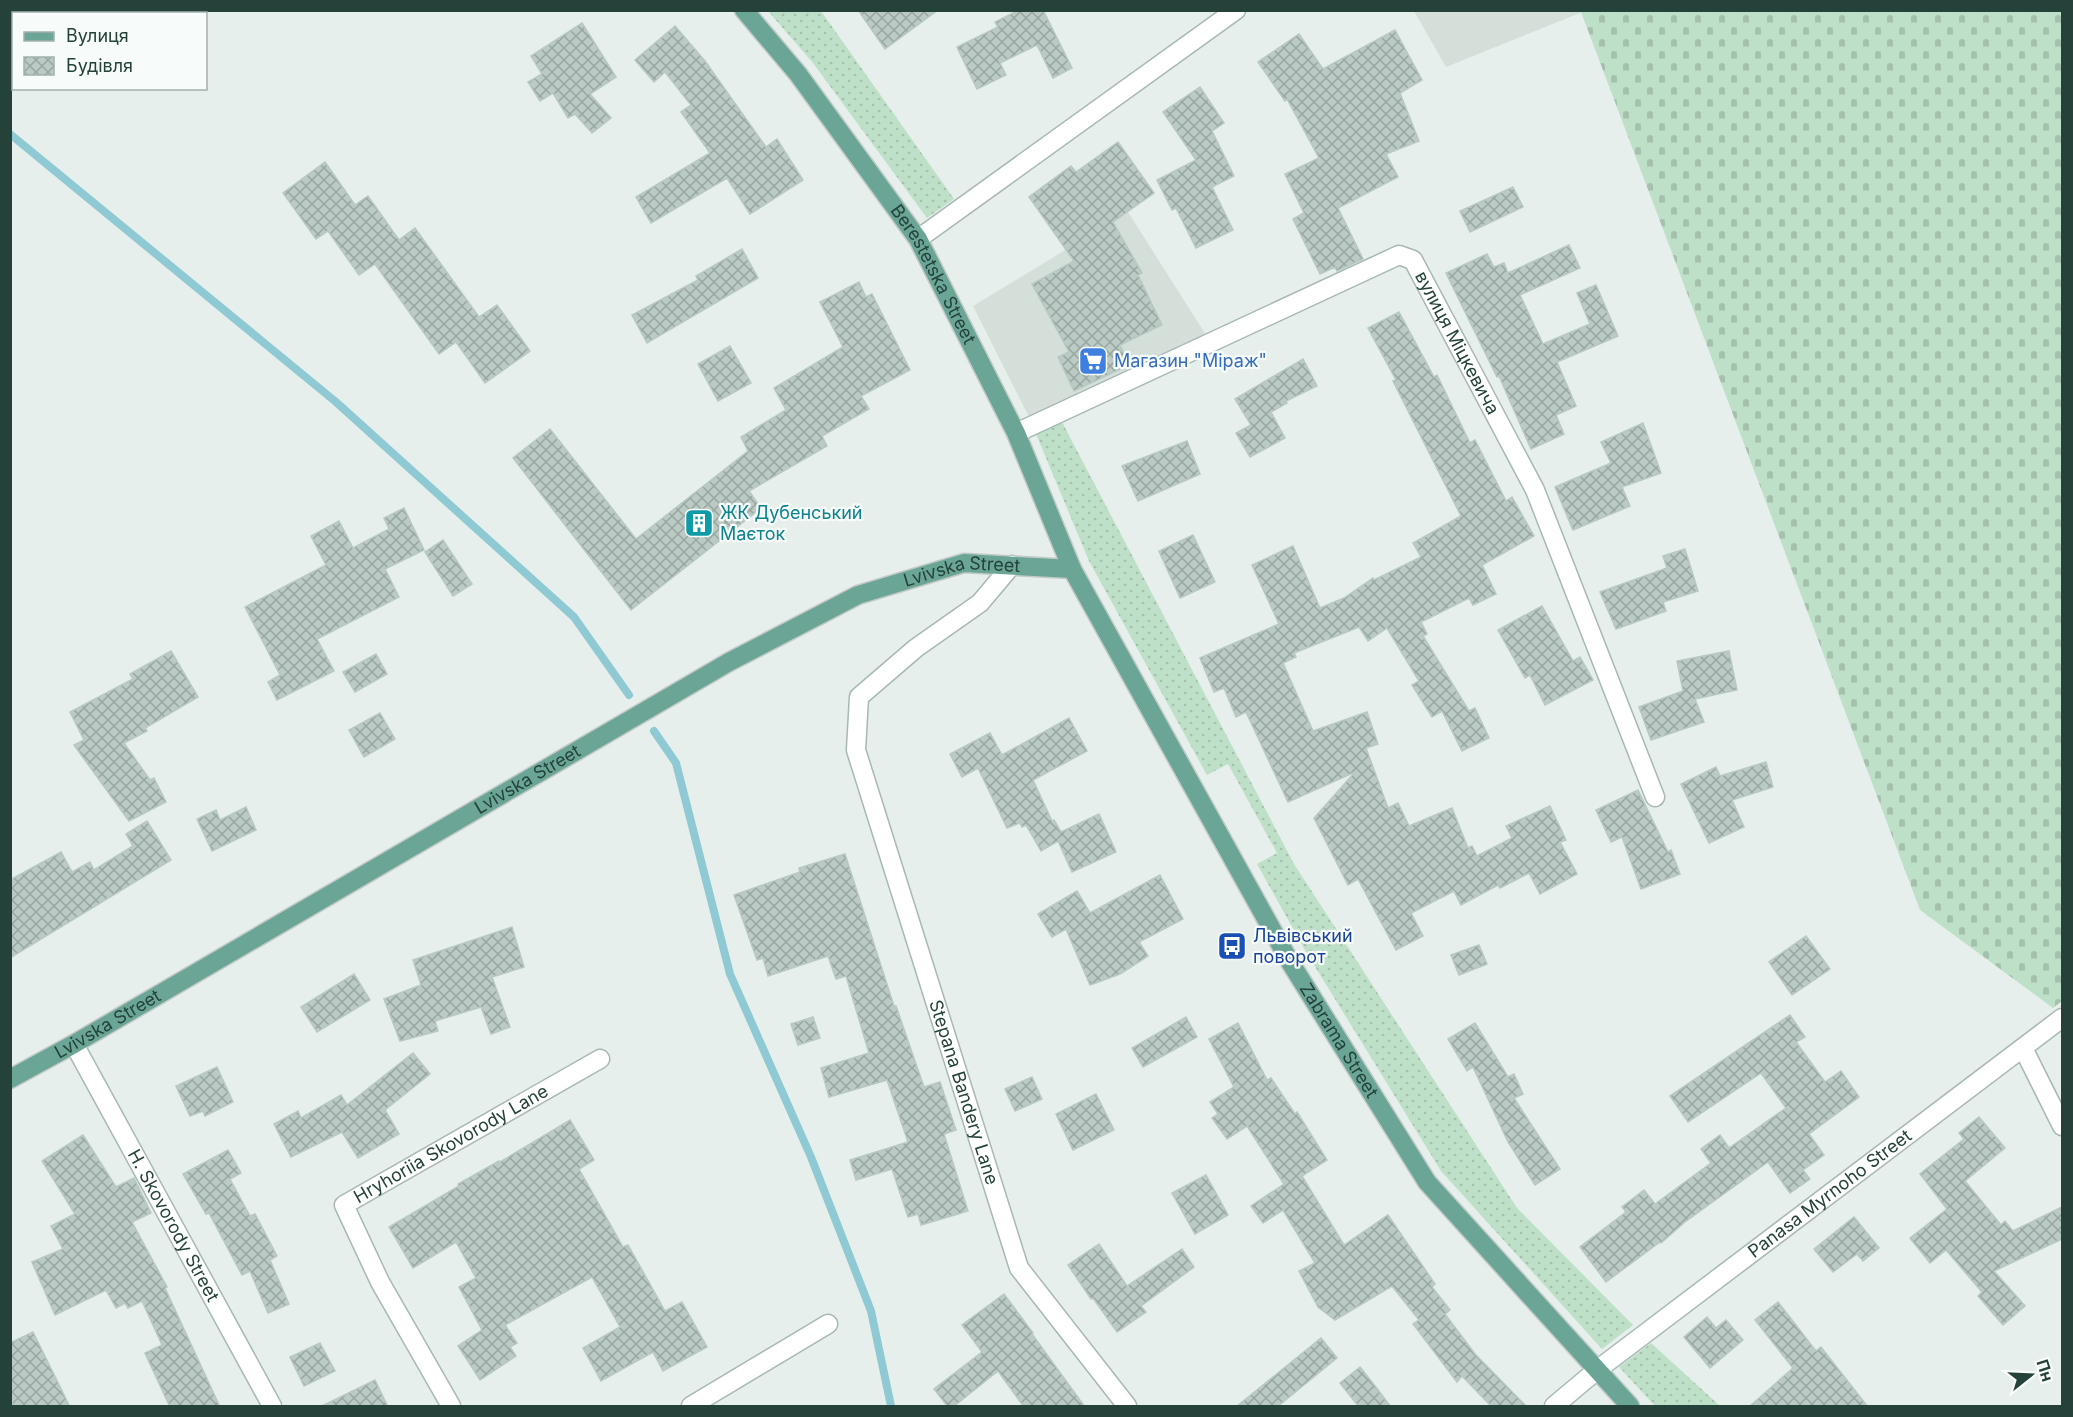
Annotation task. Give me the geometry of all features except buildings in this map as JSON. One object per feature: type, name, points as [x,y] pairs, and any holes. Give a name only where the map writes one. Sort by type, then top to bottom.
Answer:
[{"type":"main road","name":"Berestetska Street","points":[[744,10],[798,75],[918,239],[1016,433],[1072,569]]},
{"type":"main road","name":"Lvivska Street","points":[[10,1079],[74,1044],[729,662],[858,595],[964,563],[1072,569]]},
{"type":"main road","name":"Zabrama Street","points":[[1072,569],[1290,962],[1426,1182],[1630,1407]]},
{"type":"street","points":[[918,239],[1236,10]]},
{"type":"street","name":"вулиця Міцкевича","points":[[1016,433],[1399,255],[1413,260],[1535,490],[1655,797]]},
{"type":"street","name":"Stepana Bandery Lane","points":[[1012,565],[980,603],[916,648],[859,698],[856,750],[1019,1268],[1127,1407]]},
{"type":"street","name":"Panasa Myrnoho Street","points":[[1554,1407],[1597,1370],[2062,1018]]},
{"type":"street","name":"H. Skovorody Street","points":[[74,1044],[272,1407]]},
{"type":"street","points":[[2023,1048],[2062,1126]]},
{"type":"street","name":"Hryhoriia Skovorody Lane","points":[[451,1407],[380,1282],[344,1205],[600,1059]]},
{"type":"street","points":[[691,1407],[828,1324]]},
{"type":"shaded area","points":[[1414,11],[1585,11],[1446,67]]},
{"type":"shaded area","points":[[1128,212],[1206,335],[1029,417],[973,306]]},
{"type":"green space","points":[[1585,10],[2062,11],[2062,1001],[2053,1008],[1920,910],[1581,12]]},
{"type":"green space","points":[[768,11],[821,11],[954,199],[927,218],[813,63]]},
{"type":"green space","points":[[1062,422],[1294,864],[1517,1208],[1633,1325],[1602,1349],[1441,1171],[1306,952],[1257,864],[1277,853],[1228,764],[1207,775],[1089,561],[1036,434]]},
{"type":"green space","points":[[1651,1343],[1720,1406],[1655,1406],[1619,1367]]},
{"type":"waterway","points":[[10,134],[336,402],[574,617],[629,695]]},
{"type":"waterway","points":[[654,731],[676,763],[730,974],[811,1157],[871,1311],[891,1406]]},
{"type":"place","name":"Магазин \"Міраж\"","points":[[1093,361]]},
{"type":"place","name":"ЖК Дубенський Маєток","points":[[699,523]]},
{"type":"place","name":"Львівський поворот","points":[[1232,946]]}]
